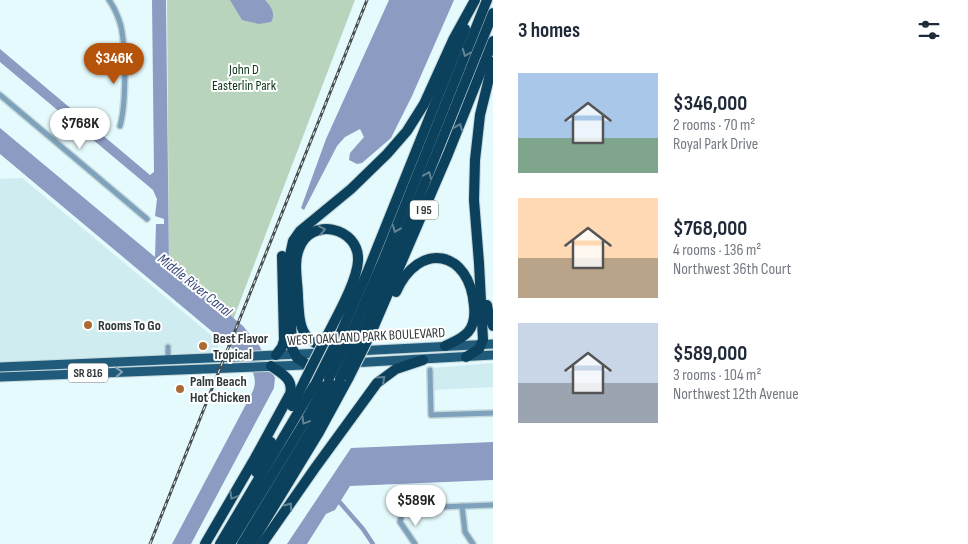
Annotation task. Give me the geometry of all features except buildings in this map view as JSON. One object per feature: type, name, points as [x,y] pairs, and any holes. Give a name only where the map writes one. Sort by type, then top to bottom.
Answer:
[{"type":"highway","name":"I 95","points":[[220,544],[318,379],[340,335],[361,288],[476,0]]},
{"type":"highway","points":[[308,365],[299,360],[294,354],[292,345],[289,264],[290,248],[293,241],[300,231],[351,189],[397,144],[428,97],[453,40],[476,0]]},
{"type":"highway","points":[[230,544],[307,418],[351,334],[377,276],[487,0]]},
{"type":"highway","points":[[367,333],[388,274],[493,13]]},
{"type":"highway","name":"I 95","points":[[251,544],[314,441],[367,333],[444,161],[493,41]]},
{"type":"highway","points":[[466,357],[477,350],[482,344],[484,334],[474,200],[475,160],[480,115],[493,62]]},
{"type":"highway","points":[[420,142],[453,86]]},
{"type":"highway","points":[[273,355],[282,347],[284,340],[282,262],[283,251],[288,237],[300,222],[375,165]]},
{"type":"highway","points":[[233,523],[248,487],[305,380],[328,334],[358,267],[355,246],[350,238],[342,232],[329,228],[316,230],[303,240],[298,252],[299,319],[310,341],[334,352]]},
{"type":"highway","points":[[367,333],[393,300],[400,283],[411,269],[426,259],[441,258],[454,263],[462,271],[470,286],[474,304],[473,323],[468,332],[458,340],[445,346]]},
{"type":"highway","points":[[480,263],[488,312],[493,326]]},
{"type":"highway","points":[[262,544],[377,384],[396,369],[423,360]]},
{"type":"highway","points":[[205,544],[290,394],[289,380],[271,366]]},
{"type":"highway","points":[[242,544],[345,377]]},
{"type":"main road","name":"WEST OAKLAND PARK BOULEVARD","points":[[0,367],[493,344]]},
{"type":"main road","name":"WEST OAKLAND PARK BOULEVARD","points":[[0,377],[423,360],[493,355]]},
{"type":"main road","points":[[156,370],[163,367],[168,360],[173,366],[182,369]]},
{"type":"main road","points":[[82,374],[84,369],[93,363]]},
{"type":"main road","points":[[36,376],[43,370],[45,365]]},
{"type":"street","points":[[109,0],[122,30],[124,46],[124,114],[120,126]]},
{"type":"street","points":[[0,95],[147,219]]},
{"type":"street","points":[[168,347],[168,360]]},
{"type":"street","points":[[430,370],[431,415],[493,413]]},
{"type":"street","points":[[414,544],[400,522],[402,513],[411,508],[493,505]]},
{"type":"street","points":[[462,506],[465,532],[473,544]]},
{"type":"shaded area","points":[[22,178],[218,341],[218,355],[0,364],[0,179]]},
{"type":"shaded area","points":[[493,363],[493,387],[433,390],[433,368]]},
{"type":"green space","name":"John D Easterlin Park","points":[[167,0],[355,0],[233,320],[169,264]]},
{"type":"water","points":[[152,0],[166,0],[169,264],[243,326],[260,347],[275,378],[274,388],[191,544],[172,544],[252,393],[255,381],[252,370],[237,350],[233,349],[0,154],[0,128],[155,257],[156,224],[164,224],[164,219],[155,216],[157,199],[153,190],[0,62],[0,49],[150,175],[154,172]]},
{"type":"water","points":[[230,0],[265,0],[272,10],[271,22],[259,24],[242,20]]},
{"type":"water","points":[[389,0],[454,0],[412,96],[391,138],[362,163],[357,164],[349,160],[350,153],[364,137],[360,129],[345,137],[337,146],[304,210],[301,208],[326,139]]},
{"type":"water","points":[[493,442],[493,480],[350,486],[335,510],[326,514],[307,544],[287,544],[351,448]]},
{"type":"waterway","points":[[337,499],[363,529],[373,544]]},
{"type":"railway","points":[[150,544],[367,0]]},
{"type":"place","name":"Rooms To Go","points":[[88,325]]},
{"type":"place","name":"Best Flavor Tropical","points":[[203,346]]},
{"type":"place","name":"Palm Beach Hot Chicken","points":[[180,389]]},
{"type":"water label","name":"Middle River Canal","points":[[195,285]]}]
